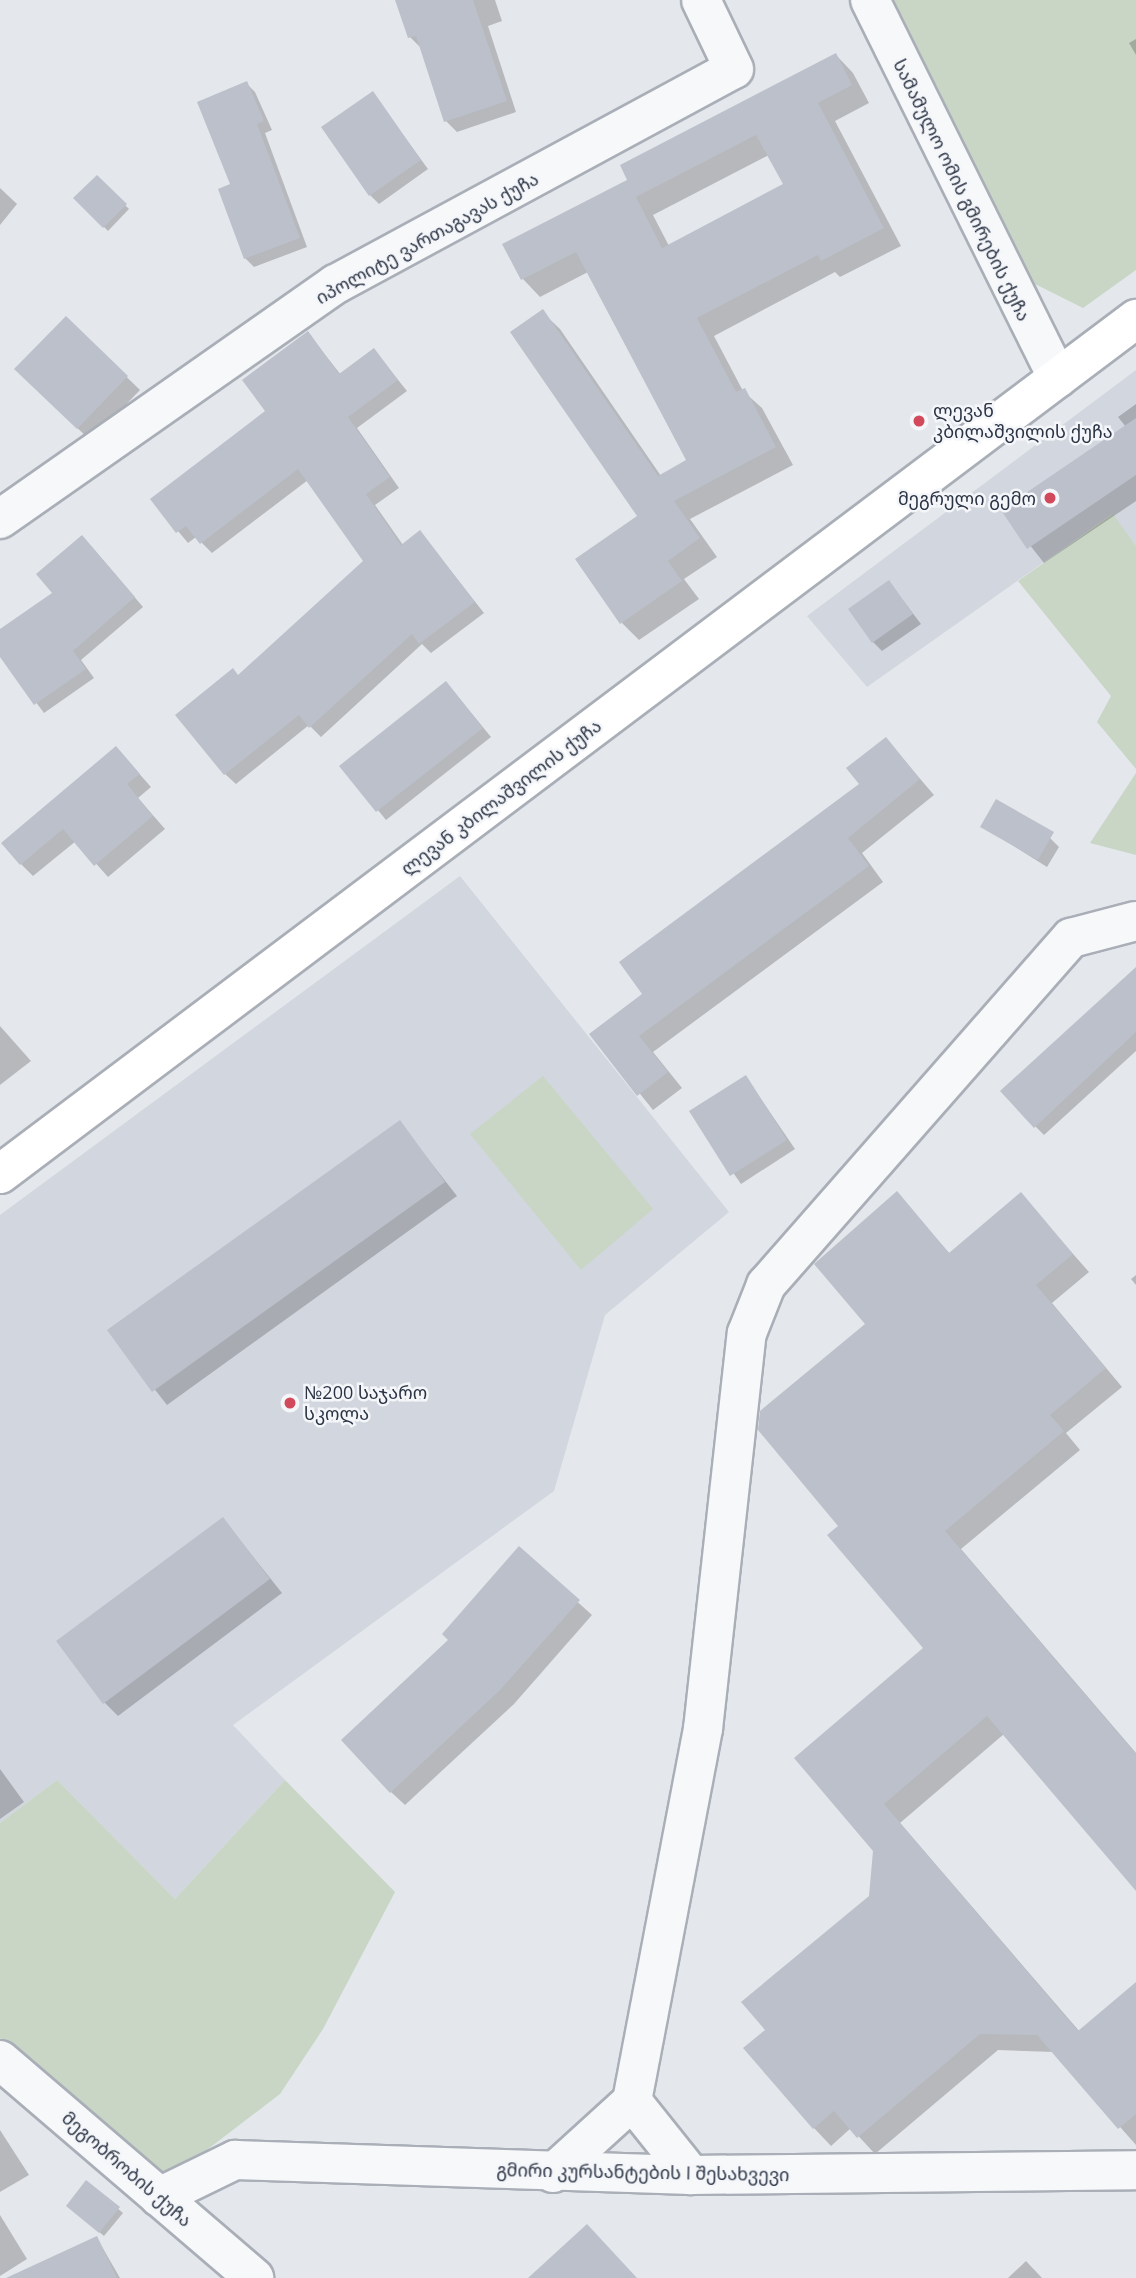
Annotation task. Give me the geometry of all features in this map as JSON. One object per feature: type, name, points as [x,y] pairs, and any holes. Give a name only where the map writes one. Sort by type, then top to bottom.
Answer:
[{"type":"main road","name":"ლევან კბილაშვილის ქუჩა","points":[[2,1168],[1136,319]]},
{"type":"street","name":"იპოლიტე ვართაგავას ქუჩა","points":[[0,519],[336,284],[734,69],[701,0]]},
{"type":"street","name":"სამამულო ომის გმირების ქუჩა","points":[[870,0],[1058,378]]},
{"type":"street","points":[[552,2173],[632,2101],[704,1729],[747,1333],[766,1285],[1071,938],[1136,921]]},
{"type":"street","name":"მეგობრობის ქუჩა","points":[[0,2060],[254,2278]]},
{"type":"street","points":[[632,2101],[691,2175]]},
{"type":"street","name":"გმირი კურსანტების I შესახვევი","points":[[159,2197],[235,2160],[552,2173],[691,2175],[1136,2170]]},
{"type":"shaded area","points":[[1136,370],[1136,546],[1112,514],[867,687],[807,616]]},
{"type":"shaded area","name":"№200 საჯარო სკოლა","points":[[460,876],[729,1212],[605,1315],[554,1491],[233,1725],[285,1780],[175,1899],[57,1780],[0,1823],[0,1215]]},
{"type":"green space","points":[[894,0],[1136,0],[1136,270],[1083,308],[1035,284]]},
{"type":"green space","points":[[1113,514],[1136,546],[1136,769],[1097,722],[1111,696],[1018,581]]},
{"type":"green space","points":[[1136,773],[1136,855],[1090,843]]},
{"type":"green space","points":[[543,1076],[653,1209],[581,1270],[470,1134]]},
{"type":"green space","points":[[57,1780],[175,1899],[285,1780],[395,1892],[323,2029],[280,2094],[165,2182],[0,2038],[0,1823]]},
{"type":"building","points":[[395,0],[473,0],[507,101],[444,122],[416,36],[408,38]]},
{"type":"building","points":[[836,53],[852,85],[818,103],[884,228],[821,261],[818,255],[697,318],[736,392],[745,388],[776,447],[674,501],[700,538],[668,561],[682,581],[620,624],[575,559],[637,516],[510,332],[543,309],[658,476],[686,460],[576,252],[521,280],[502,244],[627,180],[620,165]],"holes":[[[756,135],[783,184],[662,248],[636,197]]]},
{"type":"building","points":[[247,81],[264,121],[257,124],[300,238],[244,259],[218,189],[230,184],[197,102]]},
{"type":"building","points":[[373,91],[421,160],[369,196],[321,127]]},
{"type":"building","points":[[97,175],[127,204],[103,228],[73,198]]},
{"type":"building","points":[[66,316],[128,376],[77,429],[14,369]]},
{"type":"building","points":[[308,331],[339,374],[374,348],[398,380],[348,417],[390,477],[366,494],[401,545],[420,530],[475,602],[419,644],[412,634],[309,728],[299,715],[224,775],[175,715],[233,668],[238,675],[363,561],[298,469],[200,544],[186,526],[176,533],[150,499],[265,411],[242,380]]},
{"type":"building","points":[[1136,418],[1136,475],[1027,549],[1001,510]]},
{"type":"building","points":[[82,535],[135,597],[73,651],[86,669],[34,705],[0,657],[0,629],[52,593],[36,574]]},
{"type":"building","points":[[889,580],[913,614],[872,643],[848,609]]},
{"type":"building","points":[[446,681],[483,728],[376,812],[339,766]]},
{"type":"building","points":[[886,737],[920,779],[848,838],[869,866],[639,1036],[668,1072],[637,1096],[589,1034],[642,994],[619,962],[859,784],[846,768]]},
{"type":"building","points":[[116,746],[140,774],[127,784],[153,816],[94,866],[63,829],[20,865],[1,843]]},
{"type":"building","points":[[996,799],[1054,832],[1038,860],[980,827]]},
{"type":"building","points":[[1136,967],[1136,1032],[1034,1128],[1000,1091]]},
{"type":"building","points":[[746,1075],[787,1140],[730,1176],[689,1111]]},
{"type":"building","points":[[400,1120],[445,1182],[152,1392],[107,1330]]},
{"type":"building","points":[[897,1191],[949,1253],[1021,1192],[1073,1254],[1036,1285],[1106,1368],[1050,1415],[1064,1431],[945,1531],[1136,1754],[1136,1891],[987,1716],[884,1804],[1078,2031],[1136,1982],[1136,2114],[1118,2129],[1037,2035],[980,2034],[857,2138],[834,2111],[813,2129],[743,2048],[765,2030],[741,2002],[869,1896],[873,1851],[794,1758],[923,1648],[827,1535],[838,1526],[758,1430],[760,1411],[865,1324],[814,1264]]},
{"type":"building","points":[[223,1517],[270,1579],[103,1704],[56,1641]]},
{"type":"building","points":[[519,1546],[580,1600],[500,1690],[390,1793],[341,1740],[448,1640],[442,1634]]},
{"type":"building","points":[[86,2180],[120,2207],[99,2233],[66,2206]]},
{"type":"building","points":[[587,2224],[637,2278],[528,2278]]},
{"type":"building","points":[[97,2236],[117,2278],[6,2278]]},
{"type":"place","name":"ლევან კბილაშვილის ქუჩა","points":[[919,421]]},
{"type":"place","name":"მეგრული გემო","points":[[1050,498]]},
{"type":"place","name":"№200 საჯარო სკოლა","points":[[290,1403]]}]
